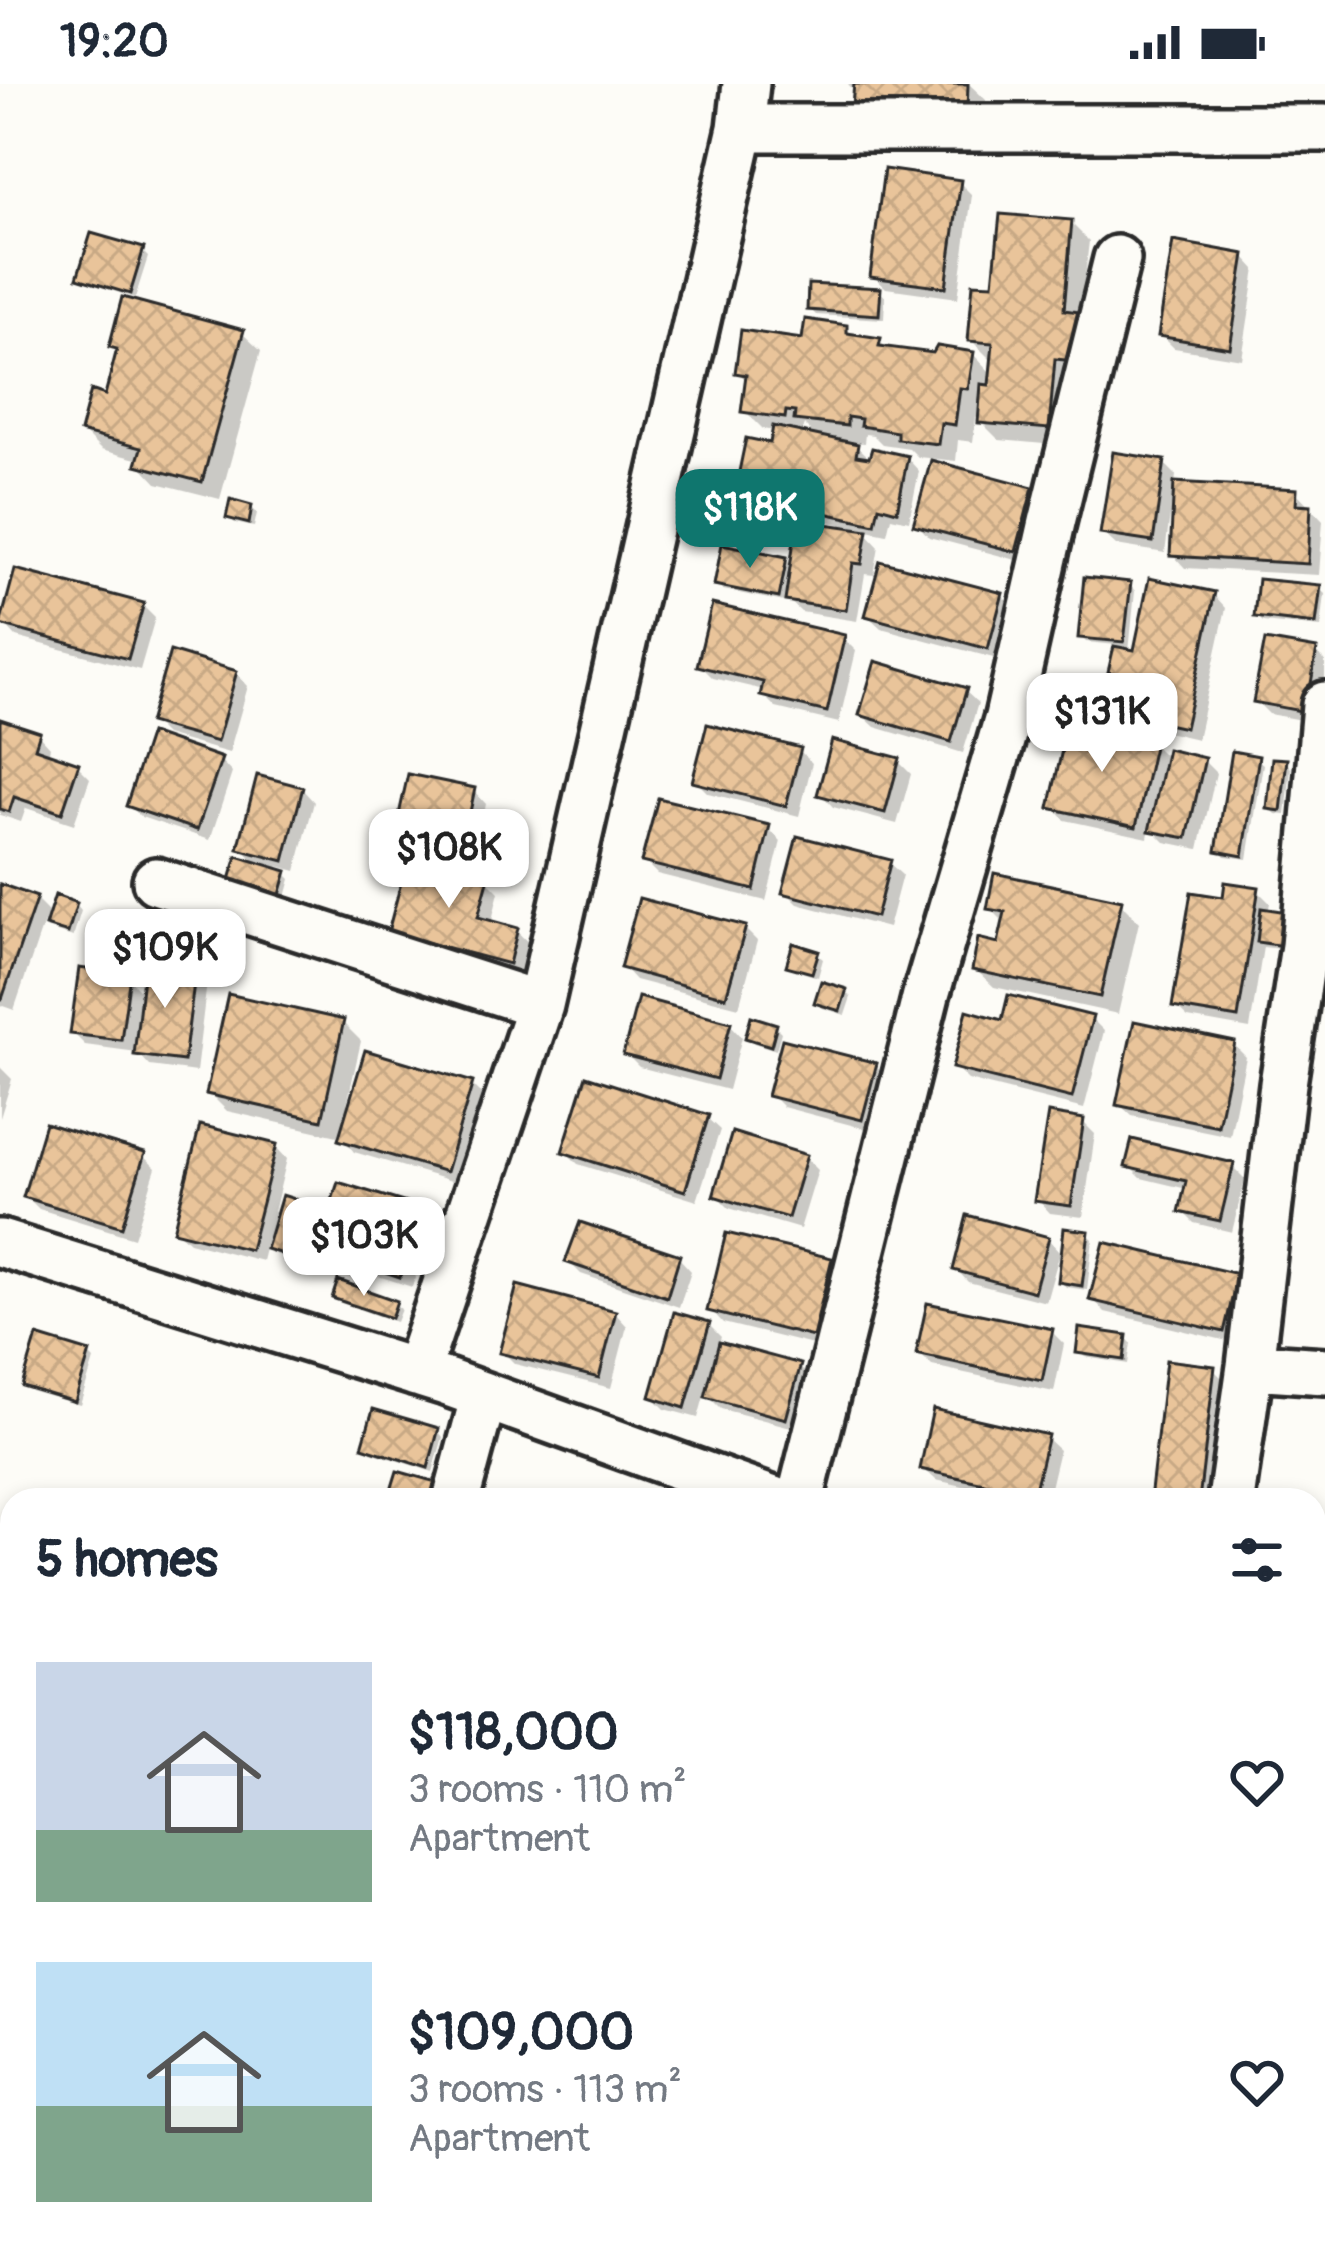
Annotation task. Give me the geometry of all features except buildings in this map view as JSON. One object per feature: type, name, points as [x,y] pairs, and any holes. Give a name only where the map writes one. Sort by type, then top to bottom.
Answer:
[{"type":"street","points":[[416,1373],[540,1005],[743,106],[1325,128]]},
{"type":"street","points":[[803,1488],[926,995],[1008,717],[1117,259]]},
{"type":"street","points":[[1233,1488],[1274,1151],[1314,946],[1325,705]]},
{"type":"street","points":[[156,881],[540,1005]]},
{"type":"street","points":[[0,1243],[416,1373],[740,1488]]},
{"type":"street","points":[[1250,1366],[1325,1371]]},
{"type":"street","points":[[459,1488],[484,1396]]}]
